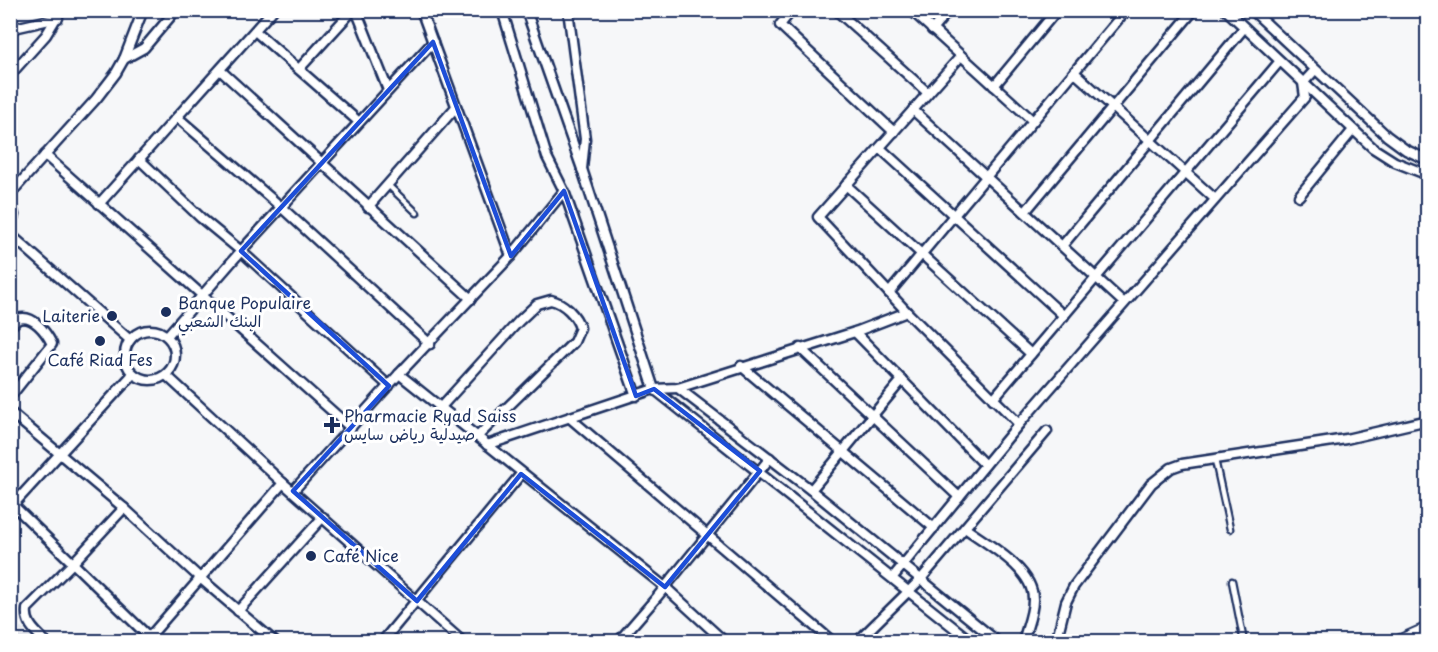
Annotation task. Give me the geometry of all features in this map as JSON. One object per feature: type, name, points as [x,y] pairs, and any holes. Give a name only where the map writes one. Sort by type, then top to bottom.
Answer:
[{"type":"main road","points":[[1401,642],[1428,630]]},
{"type":"street","points":[[10,194],[96,99],[124,59],[143,10]]},
{"type":"street","points":[[124,59],[144,48],[176,10]]},
{"type":"street","points":[[99,204],[273,10]]},
{"type":"street","points":[[299,69],[355,10],[388,90]]},
{"type":"street","points":[[421,10],[511,256]]},
{"type":"street","points":[[502,10],[547,157],[564,191],[636,396]]},
{"type":"street","points":[[526,10],[582,169],[654,389],[760,471],[972,642]]},
{"type":"street","points":[[568,10],[585,139],[582,169]]},
{"type":"street","points":[[792,10],[780,26],[894,132]]},
{"type":"street","points":[[836,10],[928,93]]},
{"type":"street","points":[[910,10],[1033,121]]},
{"type":"street","points":[[932,30],[949,10]]},
{"type":"street","points":[[994,86],[1057,10]]},
{"type":"street","points":[[889,293],[1125,10]]},
{"type":"street","points":[[1025,213],[1194,10]]},
{"type":"street","points":[[1226,10],[1373,148],[1395,162],[1428,175]]},
{"type":"street","points":[[1252,10],[1387,136],[1406,150],[1428,160]]},
{"type":"street","points":[[10,29],[59,14]]},
{"type":"street","points":[[10,75],[46,35],[59,14]]},
{"type":"street","points":[[1062,246],[1244,28]]},
{"type":"street","points":[[255,31],[359,122]]},
{"type":"street","points":[[167,336],[241,251],[433,42]]},
{"type":"street","points":[[961,56],[818,217],[907,312],[1019,424]]},
{"type":"street","points":[[993,399],[1280,62]]},
{"type":"street","points":[[219,70],[471,299]]},
{"type":"street","points":[[1303,82],[1315,70]]},
{"type":"street","points":[[1074,72],[1215,199]]},
{"type":"street","points":[[1303,82],[1305,97]]},
{"type":"street","points":[[893,577],[1019,424],[1305,97],[1318,97],[1330,84]]},
{"type":"street","points":[[368,207],[456,107]]},
{"type":"street","points":[[913,110],[1124,303]]},
{"type":"street","points":[[177,117],[281,207],[430,344]]},
{"type":"street","points":[[1299,196],[1353,130]]},
{"type":"street","points":[[880,148],[1064,316]]},
{"type":"street","points":[[45,155],[351,428]]},
{"type":"street","points":[[139,159],[201,218],[241,251],[389,386]]},
{"type":"street","points":[[846,185],[1031,354]]},
{"type":"street","points":[[293,491],[399,374],[430,344],[511,256],[564,191]]},
{"type":"street","points":[[10,201],[14,215],[11,224],[12,234],[130,340]]},
{"type":"street","points":[[440,408],[537,304],[551,300],[564,306],[578,322],[580,328],[574,342],[477,437]]},
{"type":"street","points":[[487,445],[654,389],[678,388],[741,366],[855,332],[907,312]]},
{"type":"street","points":[[10,327],[18,319],[27,317],[35,322],[52,344],[10,397]]},
{"type":"street","points":[[146,330],[155,330],[167,336],[175,350],[175,359],[166,375],[158,380],[149,381],[133,374],[127,367],[125,358],[125,348],[130,340],[137,333],[146,330]]},
{"type":"street","points":[[855,332],[985,465]]},
{"type":"street","points":[[800,348],[959,497]]},
{"type":"street","points":[[741,366],[934,528]]},
{"type":"street","points":[[133,374],[12,506],[147,639],[283,483]]},
{"type":"street","points":[[399,374],[521,474],[544,488],[665,587],[720,640]]},
{"type":"street","points":[[166,375],[283,483],[464,642]]},
{"type":"street","points":[[811,490],[902,380]]},
{"type":"street","points":[[678,388],[811,490],[998,642]]},
{"type":"street","points":[[10,412],[124,508],[274,642]]},
{"type":"street","points":[[570,418],[833,642]]},
{"type":"street","points":[[1056,642],[1066,602],[1074,586],[1151,484],[1171,468],[1182,464],[1346,439],[1426,421]]},
{"type":"street","points":[[857,642],[921,579],[1047,431]]},
{"type":"street","points":[[618,642],[770,458]]},
{"type":"street","points":[[382,642],[521,474]]},
{"type":"street","points":[[46,642],[30,625],[26,618],[27,609],[124,508]]},
{"type":"street","points":[[238,611],[323,517]]},
{"type":"street","points":[[964,528],[1011,562],[1029,583],[1033,600],[1023,642]]},
{"type":"lane","points":[[388,185],[417,213]]},
{"type":"lane","points":[[1426,421],[1428,434]]},
{"type":"lane","points":[[1215,460],[1230,528]]},
{"type":"lane","points":[[1232,582],[1244,642]]},
{"type":"highlighted area","points":[[433,42],[511,256],[564,191],[636,396],[654,389],[760,471],[665,587],[521,474],[417,601],[293,491],[389,386],[241,251]]},
{"type":"shaded area","points":[[11,618],[35,641],[11,641]]},
{"type":"place","name":"Banque Populaire البنك الشعبي","points":[[166,312]]},
{"type":"place","name":"Laiterie","points":[[112,316]]},
{"type":"place","name":"Café Riad Fes","points":[[100,341]]},
{"type":"place","name":"Pharmacie Ryad Saiss صيدلية رياض سايس","points":[[332,425]]},
{"type":"place","name":"Café Nice","points":[[311,556]]}]
